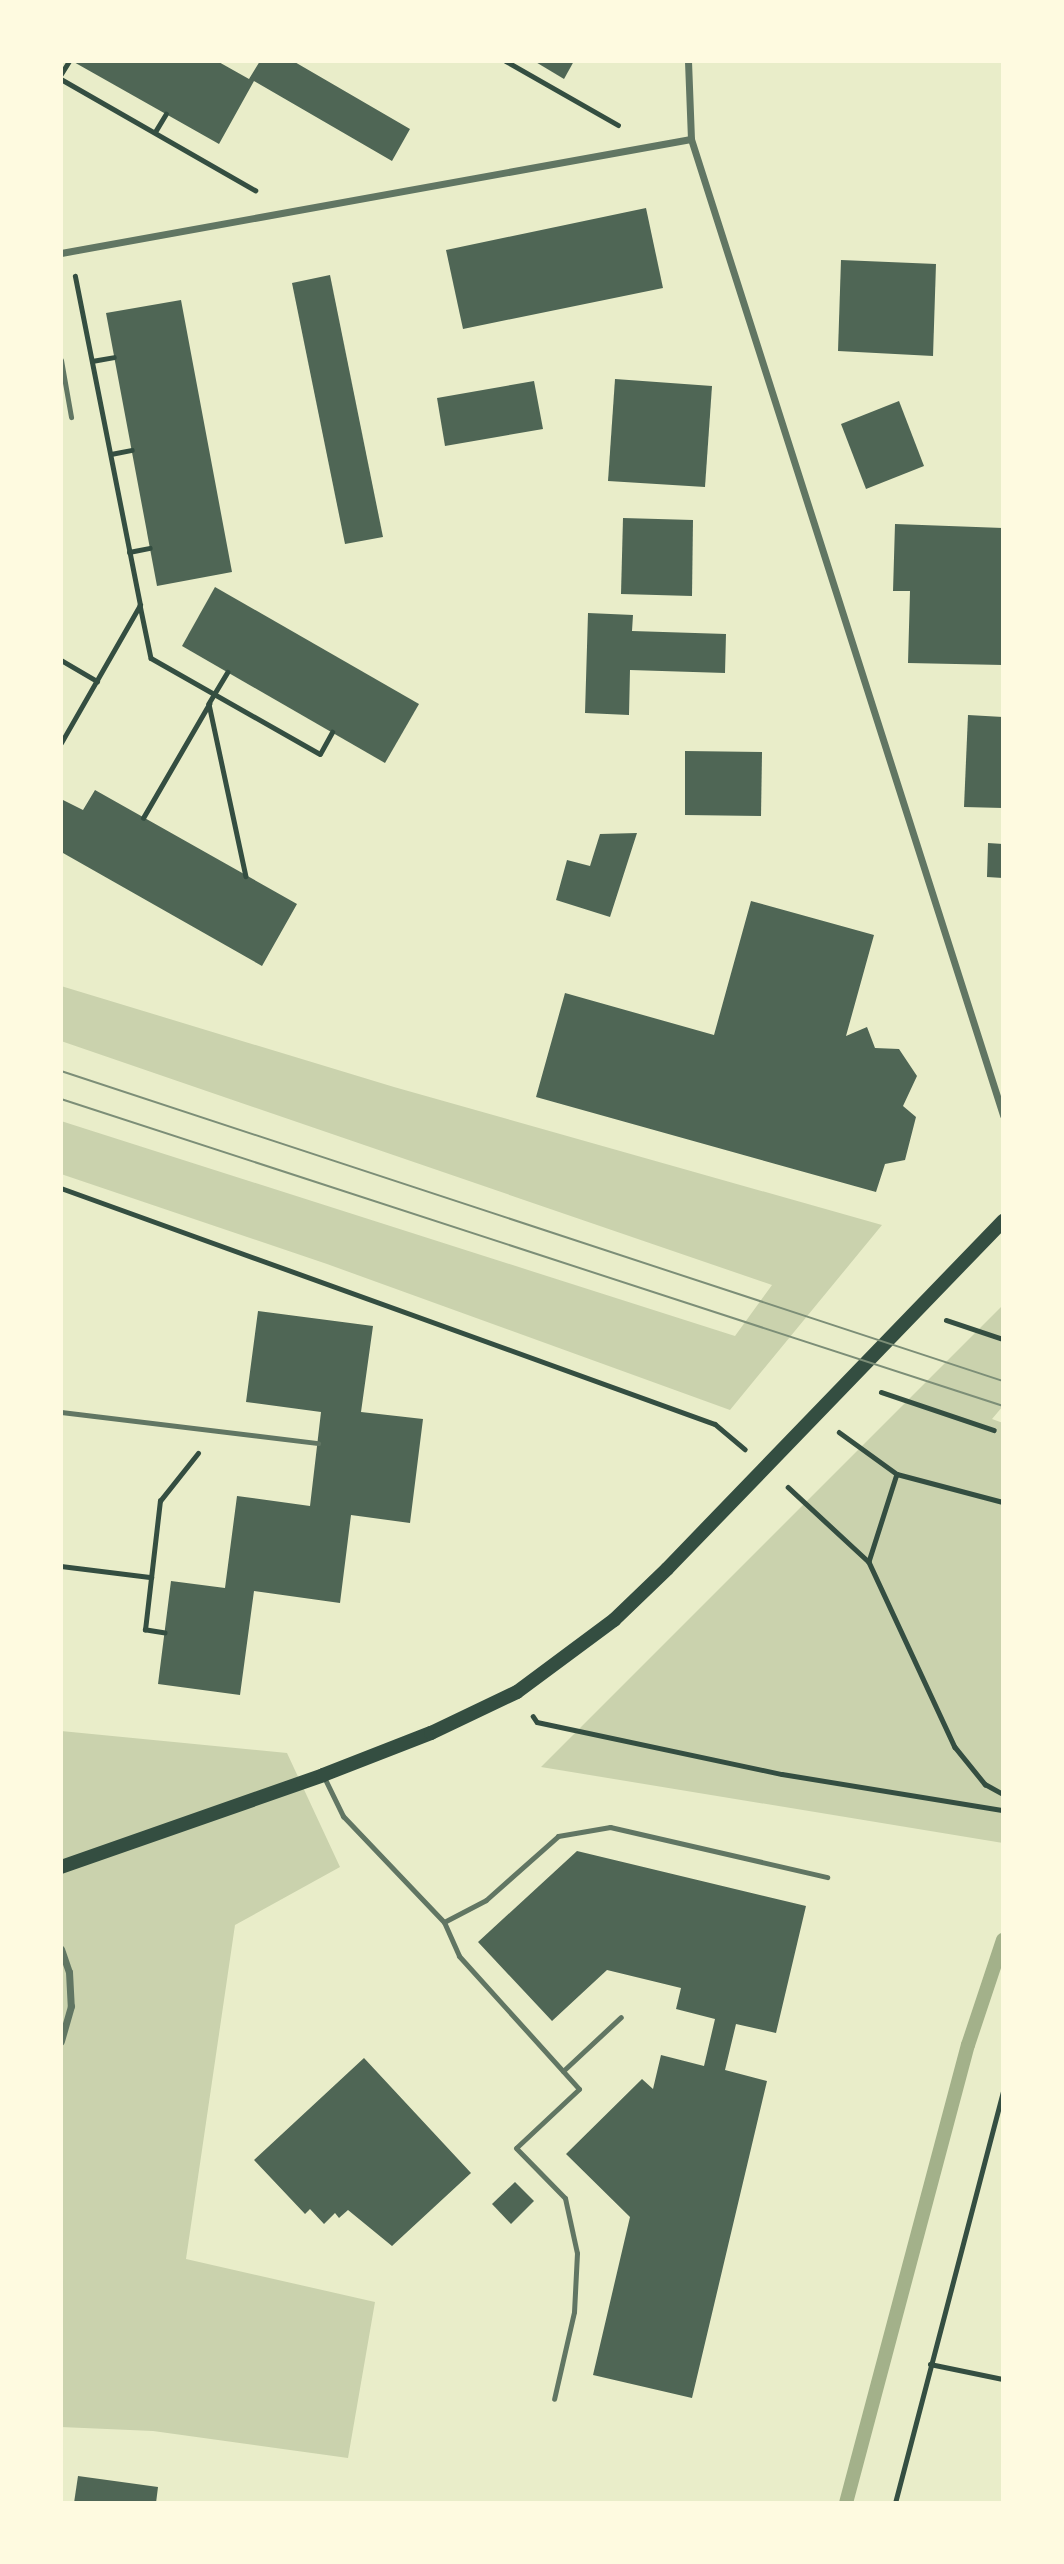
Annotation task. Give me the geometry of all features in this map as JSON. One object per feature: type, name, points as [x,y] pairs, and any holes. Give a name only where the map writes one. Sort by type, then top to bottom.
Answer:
[{"type":"main road","points":[[61,1867],[323,1775],[431,1733],[517,1692],[614,1620],[1003,1221]]},
{"type":"street","points":[[688,61],[691,139],[1003,1115]]},
{"type":"street","points":[[61,253],[292,212],[650,143],[691,139]]},
{"type":"street","points":[[61,1950],[69,1972],[71,2006],[61,2042]]},
{"type":"lane","points":[[61,360],[71,417]]},
{"type":"lane","points":[[61,1412],[317,1443]]},
{"type":"lane","points":[[323,1775],[343,1816],[444,1922],[459,1956],[579,2088],[516,2148],[565,2198],[577,2253],[574,2312],[554,2399]]},
{"type":"lane","points":[[444,1922],[486,1900],[558,1836],[610,1827],[828,1877]]},
{"type":"lane","points":[[563,2071],[621,2017]]},
{"type":"path","points":[[69,61],[61,76],[292,212]]},
{"type":"path","points":[[506,61],[650,143]]},
{"type":"path","points":[[155,132],[166,114]]},
{"type":"path","points":[[70,251],[151,658],[320,754],[332,732]]},
{"type":"path","points":[[92,361],[114,356]]},
{"type":"path","points":[[111,454],[132,450]]},
{"type":"path","points":[[129,552],[150,548]]},
{"type":"path","points":[[61,743],[140,604]]},
{"type":"path","points":[[61,660],[97,681]]},
{"type":"path","points":[[144,818],[228,672]]},
{"type":"path","points":[[209,704],[246,876]]},
{"type":"path","points":[[61,1188],[715,1424],[869,1562],[955,1746],[985,1784],[1003,1794]]},
{"type":"path","points":[[983,1331],[1003,1339]]},
{"type":"path","points":[[847,1380],[994,1430]]},
{"type":"path","points":[[814,1413],[897,1474],[1003,1502]]},
{"type":"path","points":[[164,1633],[145,1630],[160,1501],[216,1430]]},
{"type":"path","points":[[869,1562],[897,1474]]},
{"type":"path","points":[[61,1566],[151,1577]]},
{"type":"path","points":[[517,1692],[537,1721],[782,1774],[1003,1810]]},
{"type":"path","points":[[895,2503],[1003,2090]]},
{"type":"path","points":[[930,2364],[1003,2379]]},
{"type":"green space","points":[[61,986],[394,1087],[882,1225],[730,1410],[327,1264],[61,1174],[61,1121],[735,1336],[772,1285],[61,1041]]},
{"type":"green space","points":[[1003,1305],[1003,1406],[992,1419],[1003,1423],[1003,1843],[541,1767]]},
{"type":"green space","points":[[61,1731],[287,1753],[340,1867],[235,1925],[186,2259],[375,2302],[348,2458],[153,2431],[61,2427]]},
{"type":"building","points":[[72,61],[217,61],[249,79],[260,61],[293,61],[410,129],[392,161],[254,81],[219,144]]},
{"type":"building","points":[[534,61],[574,61],[564,79]]},
{"type":"building","points":[[646,208],[663,288],[463,329],[446,250]]},
{"type":"building","points":[[841,260],[936,264],[933,356],[838,351]]},
{"type":"building","points":[[330,275],[383,537],[345,544],[292,283]]},
{"type":"building","points":[[181,300],[232,572],[157,586],[106,313]]},
{"type":"building","points":[[615,379],[712,386],[705,487],[608,481]]},
{"type":"building","points":[[534,381],[543,429],[445,446],[437,398]]},
{"type":"building","points":[[899,401],[924,466],[866,489],[841,424]]},
{"type":"building","points":[[623,518],[693,520],[692,596],[621,594]]},
{"type":"building","points":[[895,524],[1003,528],[1003,665],[908,663],[910,591],[893,591]]},
{"type":"building","points":[[215,587],[419,704],[385,763],[182,646]]},
{"type":"building","points":[[588,613],[633,615],[632,631],[726,634],[725,673],[630,670],[629,715],[585,713]]},
{"type":"building","points":[[968,715],[1003,717],[1003,808],[964,807]]},
{"type":"building","points":[[685,751],[762,752],[761,816],[685,815]]},
{"type":"building","points":[[95,790],[297,904],[262,966],[63,853],[61,856],[61,799],[83,810]]},
{"type":"building","points":[[637,833],[610,917],[556,900],[567,860],[590,866],[600,834]]},
{"type":"building","points":[[988,843],[1003,844],[1003,878],[987,877]]},
{"type":"building","points":[[751,901],[874,935],[846,1036],[867,1027],[875,1048],[899,1049],[917,1076],[903,1106],[916,1117],[905,1160],[885,1164],[876,1192],[536,1097],[565,993],[714,1035]]},
{"type":"building","points":[[258,1311],[373,1326],[361,1412],[423,1419],[410,1523],[351,1515],[340,1603],[254,1591],[240,1695],[158,1684],[171,1581],[225,1588],[237,1496],[310,1506],[321,1412],[246,1402]]},
{"type":"building","points":[[577,1851],[806,1906],[776,2033],[736,2024],[725,2070],[767,2081],[692,2398],[593,2375],[630,2217],[566,2154],[642,2079],[653,2089],[661,2055],[704,2066],[715,2019],[676,2009],[681,1988],[607,1970],[552,2021],[478,1942]]},
{"type":"building","points":[[364,2058],[471,2173],[392,2246],[348,2210],[339,2218],[335,2213],[324,2224],[310,2209],[305,2214],[254,2160]]},
{"type":"building","points":[[515,2182],[534,2201],[511,2224],[492,2204]]},
{"type":"building","points":[[78,2476],[158,2487],[156,2503],[74,2503]]},
{"type":"waterway","points":[[846,2503],[968,2045],[1003,1940]]},
{"type":"tram line","points":[[61,1071],[1003,1381]]},
{"type":"tram line","points":[[61,1099],[1003,1406]]}]
